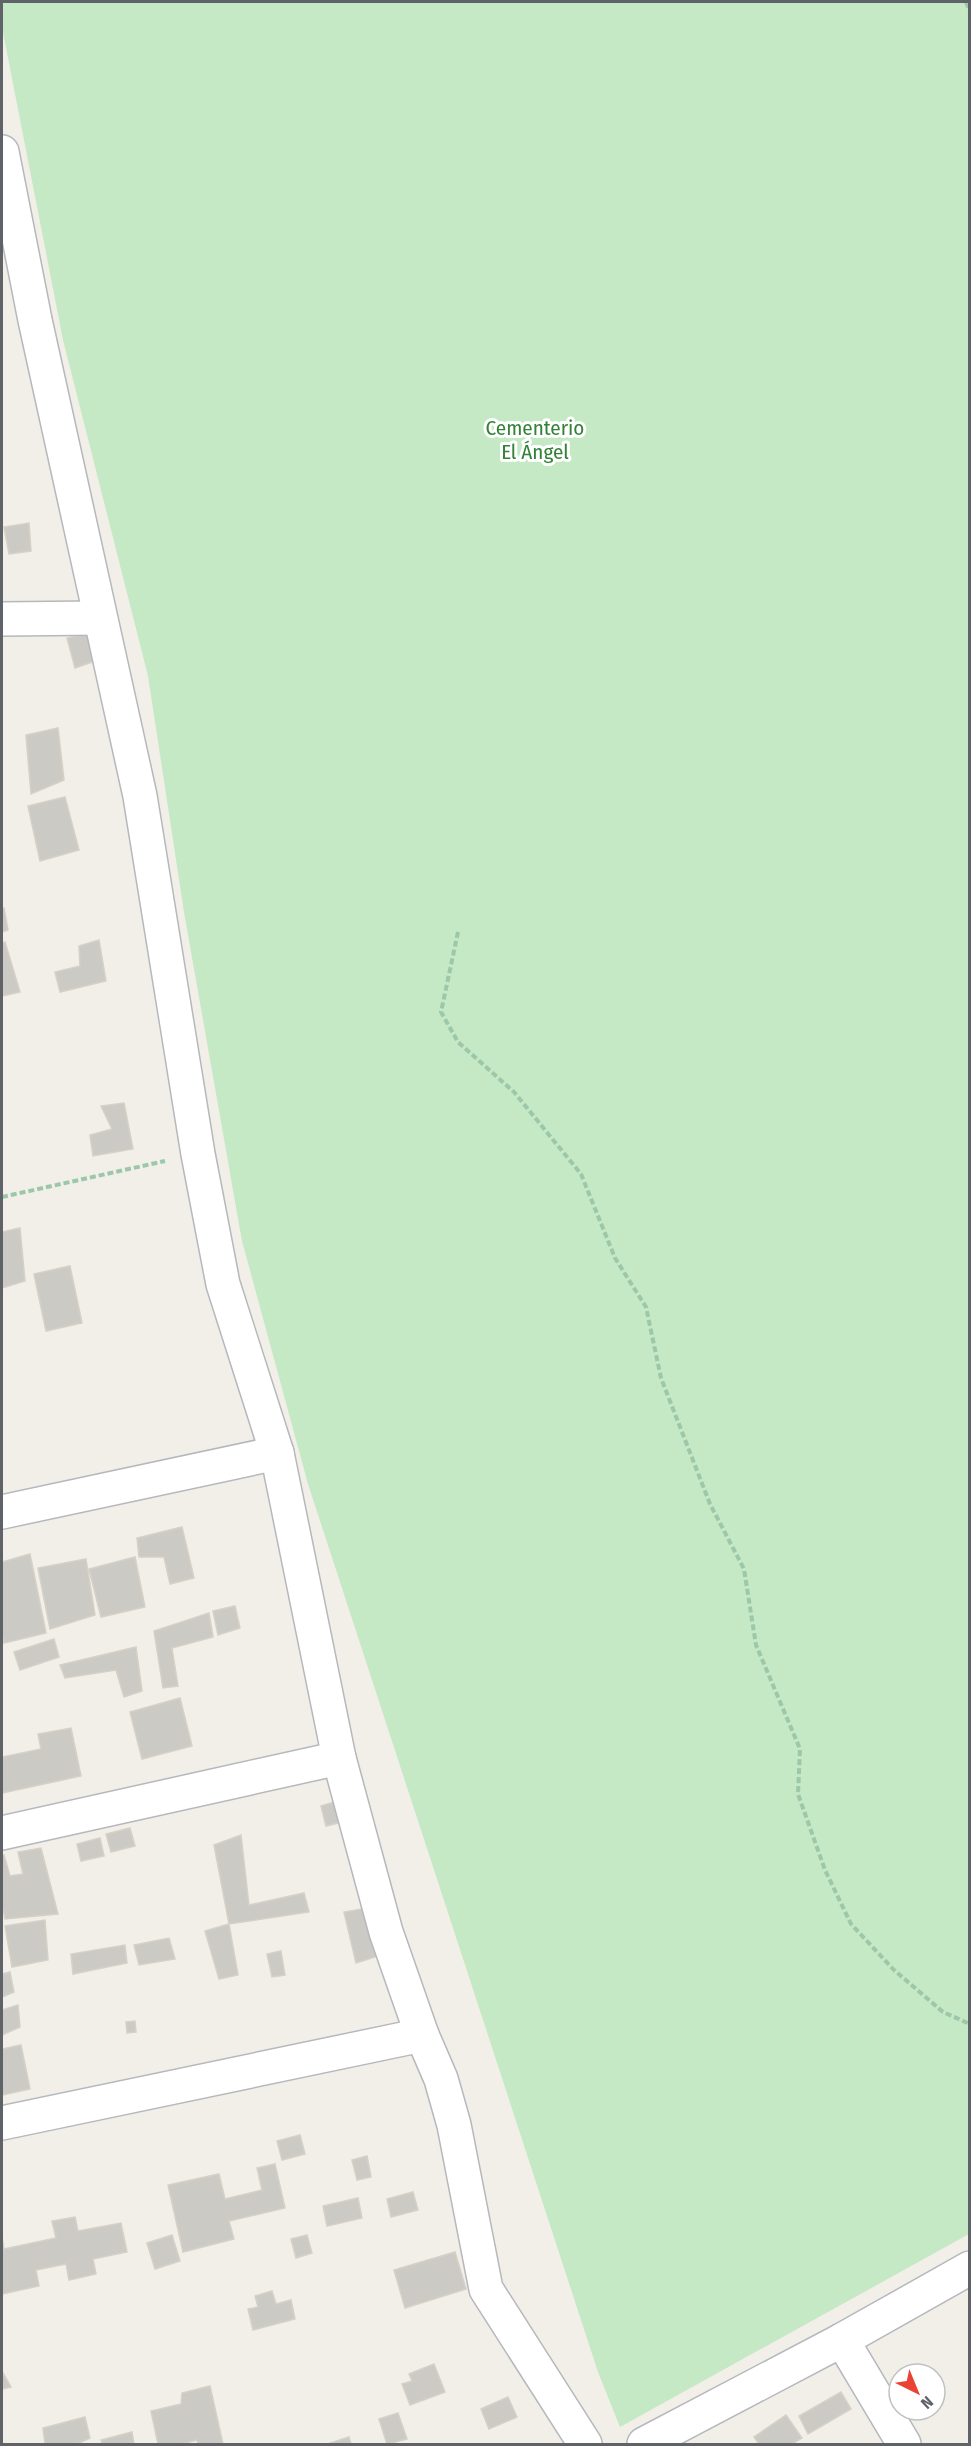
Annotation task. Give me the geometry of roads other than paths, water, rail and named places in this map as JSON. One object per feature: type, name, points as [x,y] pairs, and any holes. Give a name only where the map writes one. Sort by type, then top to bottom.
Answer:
[{"type":"street","points":[[2,152],[7,202],[140,796],[198,1154],[223,1284],[277,1453],[339,1758],[386,1932],[422,2035],[441,2079],[454,2125],[486,2289],[585,2445]]},
{"type":"street","points":[[2,619],[100,618]]},
{"type":"street","points":[[2,1512],[277,1453]]},
{"type":"street","points":[[2,1833],[339,1758]]},
{"type":"street","points":[[2,2123],[422,2035]]},
{"type":"street","points":[[644,2445],[842,2340],[969,2268]]},
{"type":"street","points":[[842,2340],[904,2445]]},
{"type":"park label","name":"Cementerio El Ángel","points":[[535,440]]}]
